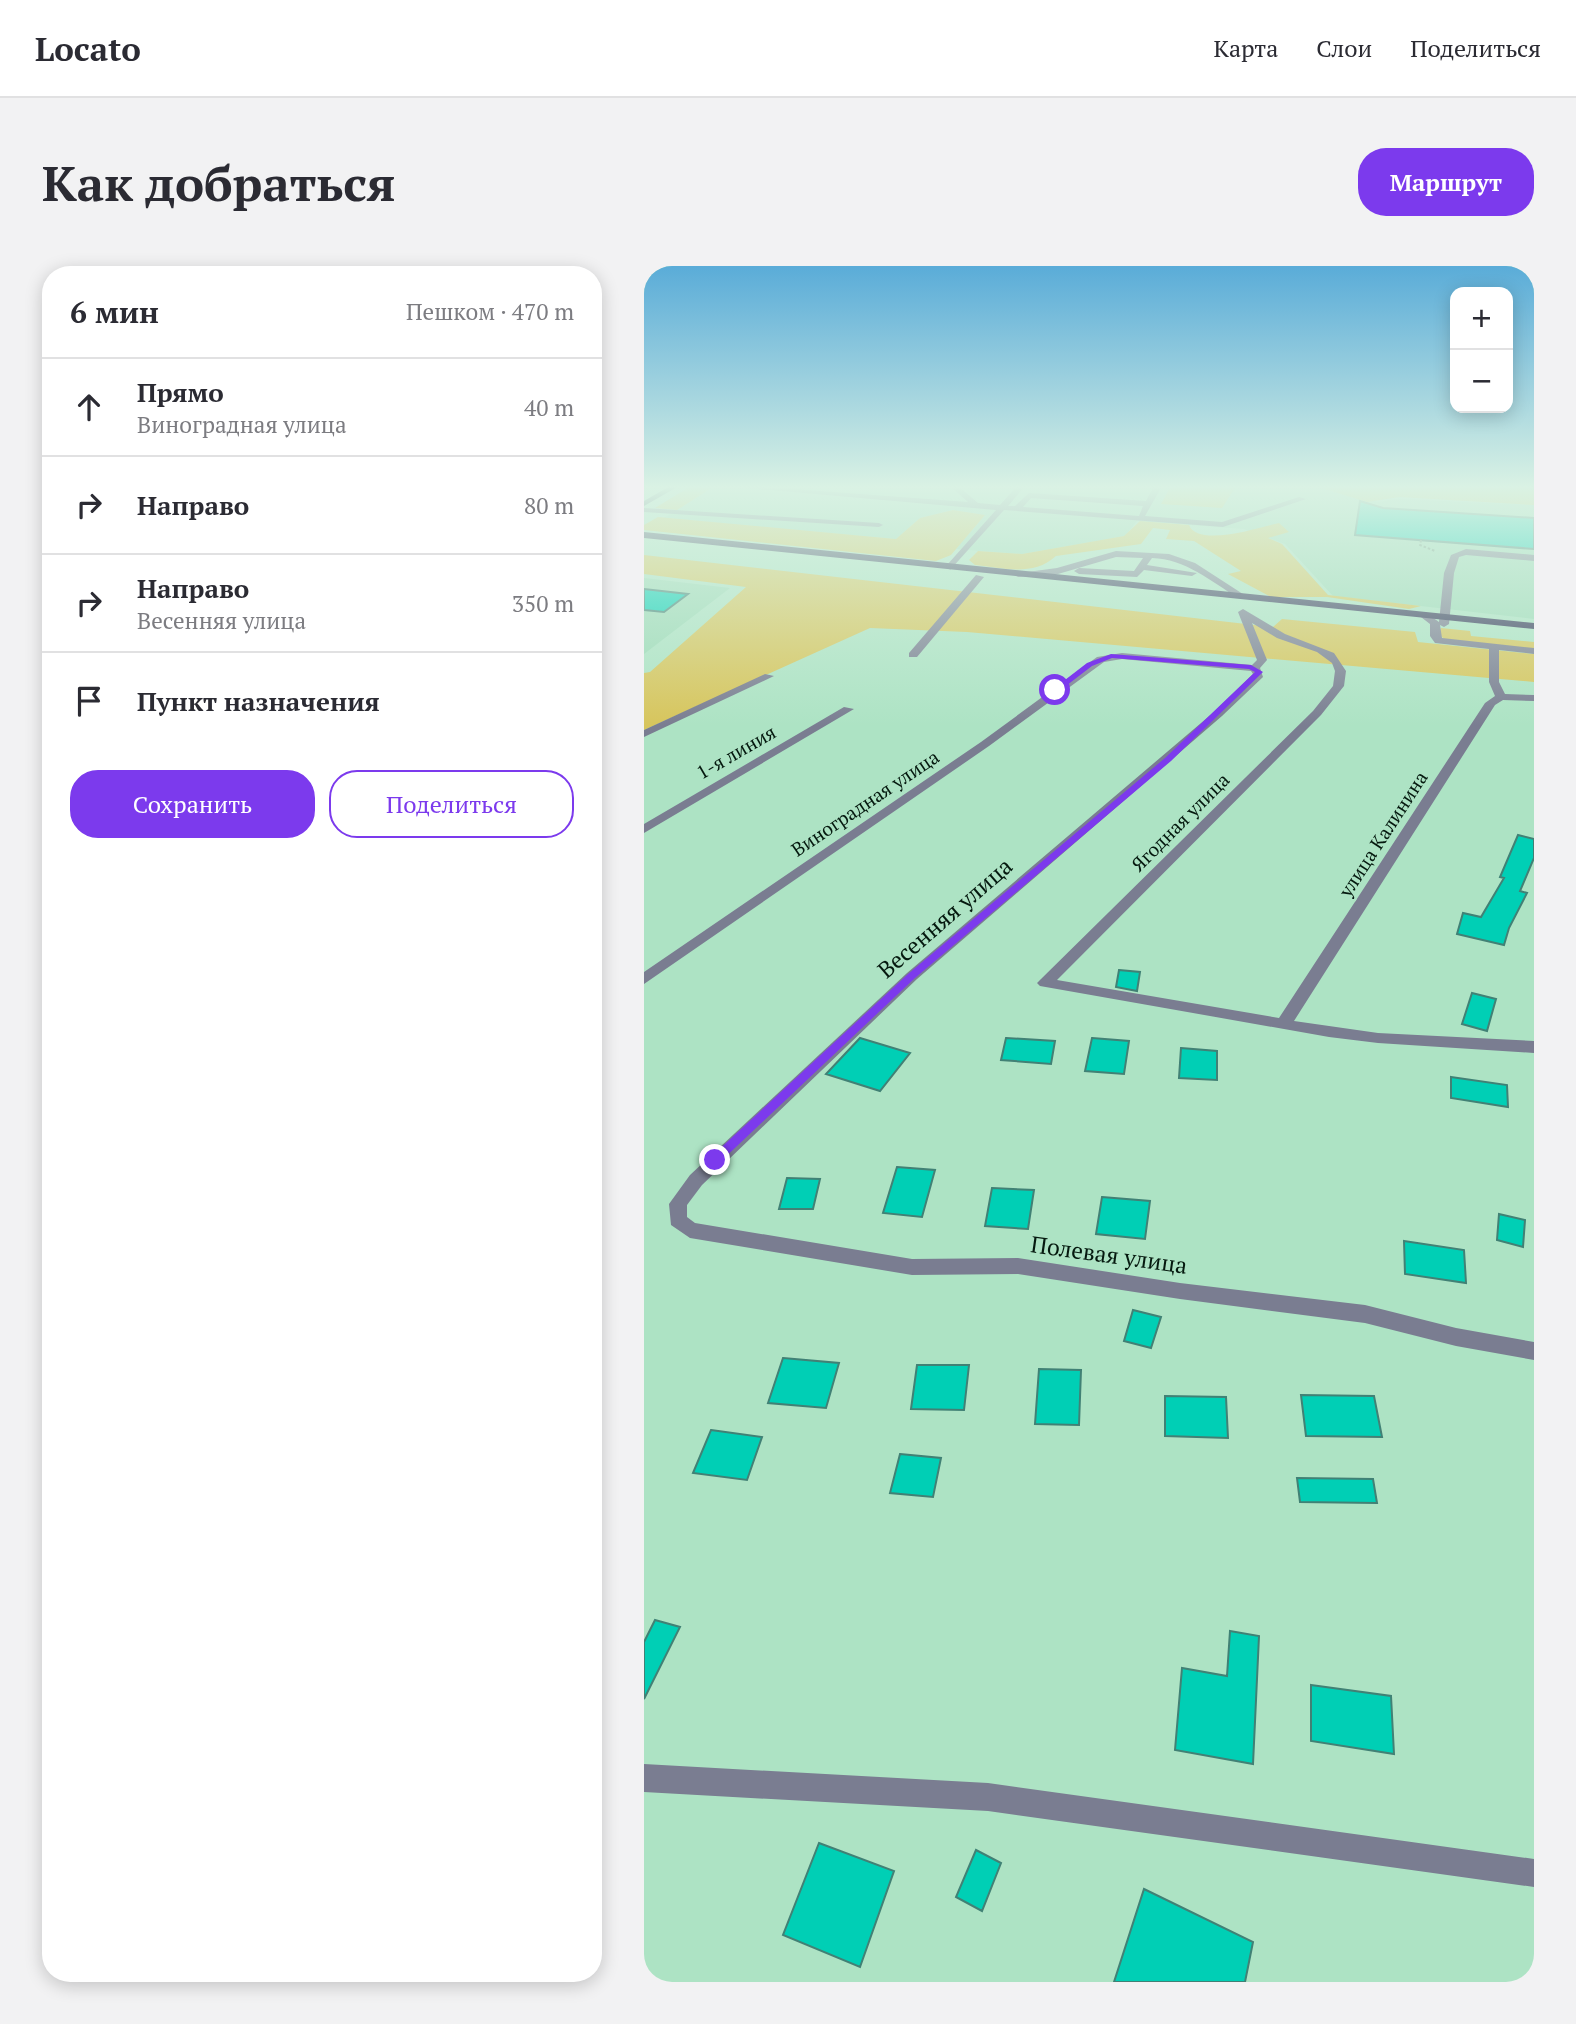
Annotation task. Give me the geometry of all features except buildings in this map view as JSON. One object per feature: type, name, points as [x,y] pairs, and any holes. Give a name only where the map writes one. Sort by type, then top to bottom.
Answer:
[{"type":"main road","points":[[871,566],[1242,604],[1534,626]]},
{"type":"main road","points":[[941,566],[1242,604],[1422,614]]},
{"type":"main road","points":[[1441,621],[1534,633]]},
{"type":"street","points":[[1058,571],[1075,566]]},
{"type":"street","points":[[1140,571],[1143,566]]},
{"type":"street","points":[[1192,566],[1222,584],[1242,604],[1262,660],[1255,668]]},
{"type":"street","points":[[1451,566],[1441,621],[1434,636],[1439,641],[1534,651]]},
{"type":"street","points":[[1018,574],[1058,571],[1185,571],[1222,584]]},
{"type":"street","points":[[913,655],[979,577]]},
{"type":"street","name":"Ягодная улица","points":[[1242,604],[1278,635],[1310,644],[1334,659],[1341,678],[1338,685],[1317,713],[1045,983],[1283,1025]]},
{"type":"street","points":[[1422,614],[1441,621]]},
{"type":"street","points":[[1494,648],[1494,682],[1501,697],[1534,698]]},
{"type":"street","name":"Виноградная улица","points":[[644,979],[985,744],[1090,664],[1106,657],[1255,668]]},
{"type":"street","name":"Весенняя улица","points":[[678,1220],[678,1204],[715,1160],[912,976],[1208,723],[1259,675],[1255,668]]},
{"type":"street","points":[[644,734],[769,676]]},
{"type":"street","name":"улица Калинина","points":[[1283,1025],[1491,703],[1501,697]]},
{"type":"street","name":"1-я линия","points":[[644,829],[848,709]]},
{"type":"street","points":[[1283,1025],[1378,1038],[1534,1047]]},
{"type":"street","name":"Полевая улица","points":[[678,1220],[690,1230],[912,1267],[949,1264],[1018,1266],[1180,1291],[1365,1314],[1456,1337],[1534,1351]]},
{"type":"street","points":[[644,1778],[988,1797],[1534,1872]]},
{"type":"shaded area","points":[[644,566],[741,566],[1273,627],[1282,619],[1415,632],[1418,642],[1534,654],[1534,682],[967,632],[870,628],[644,730],[644,673],[650,672],[746,587],[644,574]]},
{"type":"shaded area","points":[[984,566],[1040,566],[1017,570]]},
{"type":"shaded area","points":[[1233,566],[1302,566],[1328,595],[1421,606],[1409,609],[1327,597],[1271,597],[1228,574],[1241,571]]},
{"type":"shaded area","points":[[1305,566],[1534,566],[1534,619],[1333,596]]},
{"type":"shaded area","points":[[644,578],[730,588],[644,654]]},
{"type":"shaded area","points":[[1441,628],[1470,631],[1471,636],[1534,642],[1534,649],[1444,639],[1439,634]]},
{"type":"route","points":[[715,1160],[912,976],[1168,759],[1260,672],[1251,667],[1111,656],[1090,664],[1055,690]]}]
